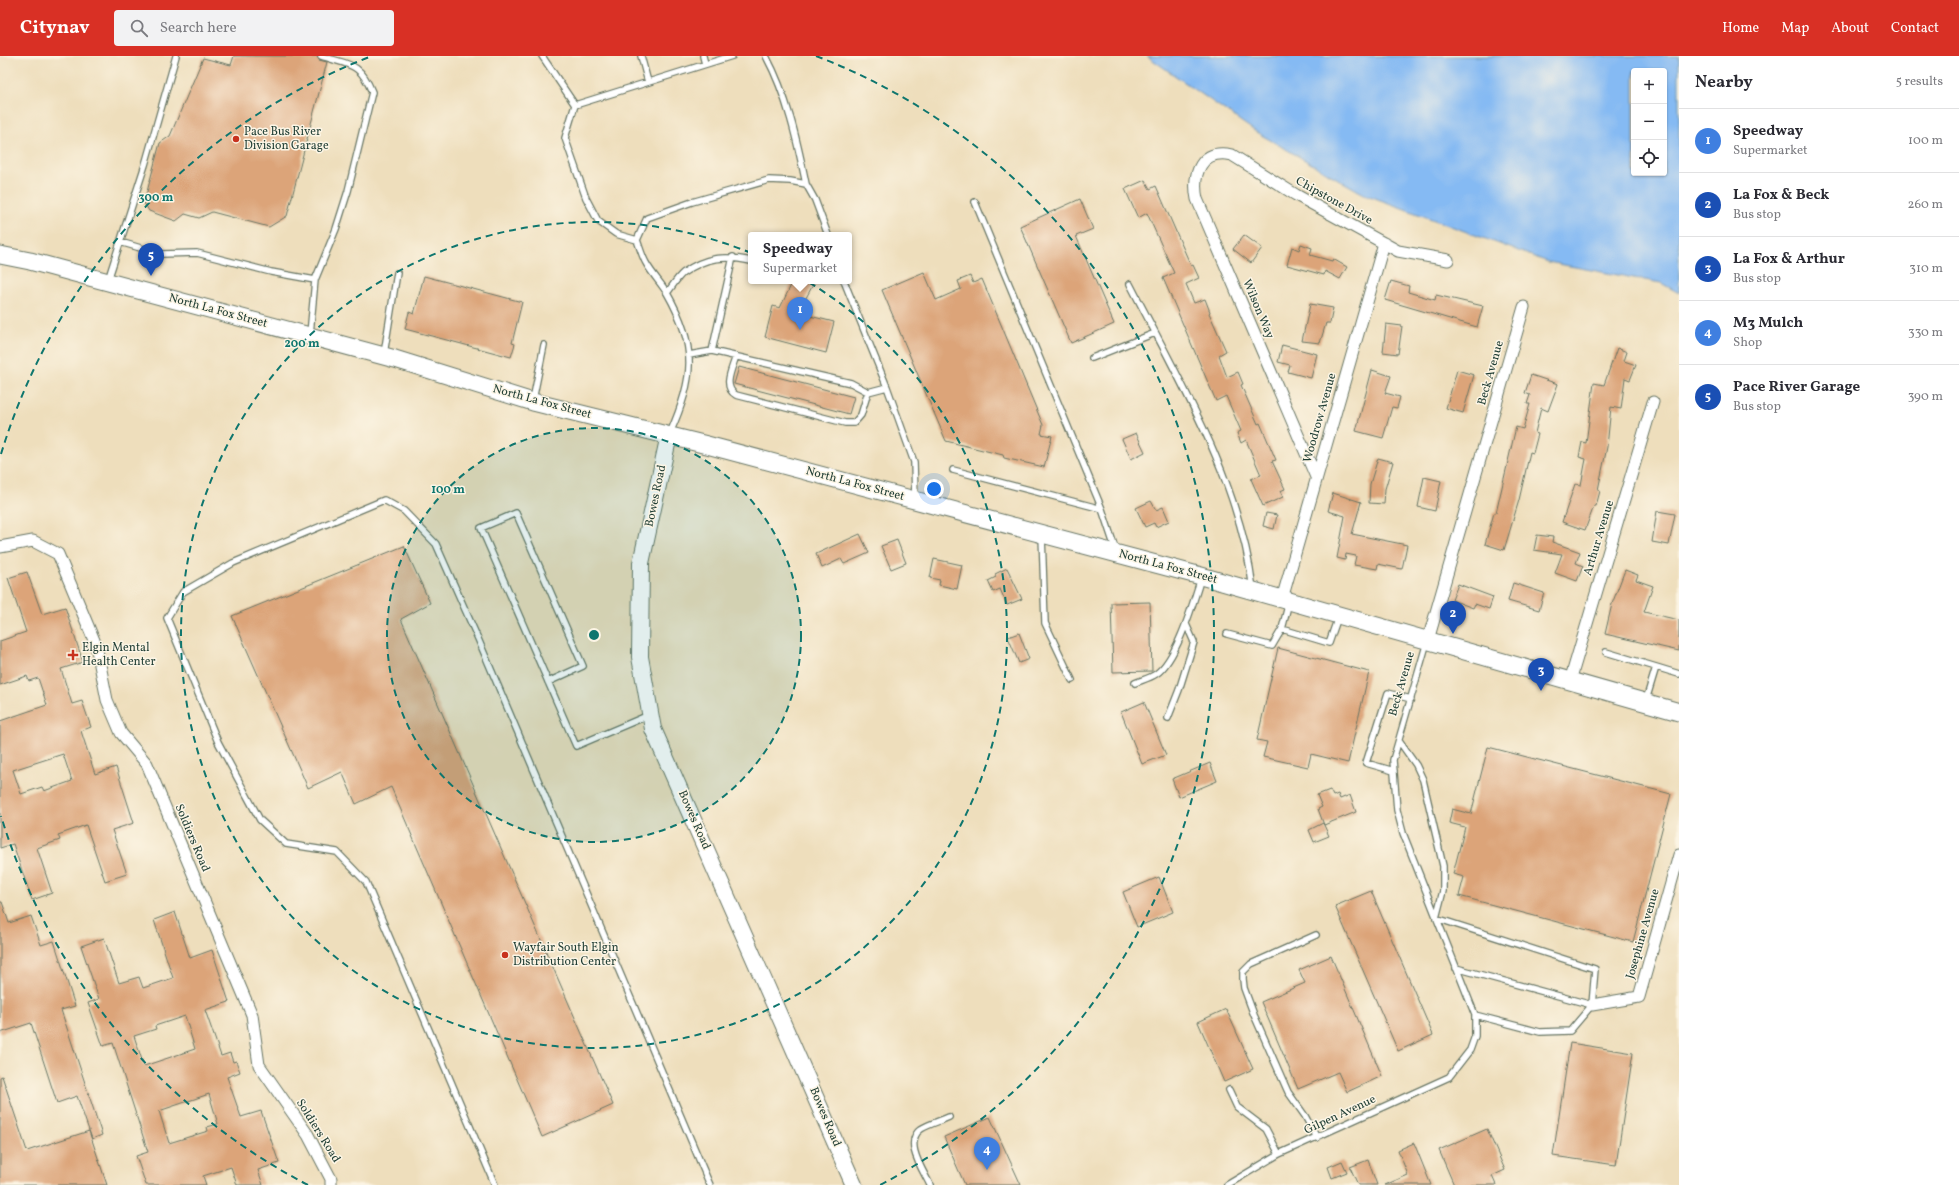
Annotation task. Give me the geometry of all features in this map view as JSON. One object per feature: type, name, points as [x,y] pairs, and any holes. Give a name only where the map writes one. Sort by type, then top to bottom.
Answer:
[{"type":"main road","name":"North La Fox Street","points":[[0,255],[30,261],[383,356],[533,402],[669,435],[1201,576],[1679,712]]},
{"type":"street","name":"Chipstone Drive","points":[[1213,156],[1224,153],[1232,155],[1296,196],[1398,250],[1448,260]]},
{"type":"street","name":"Wilson Way","points":[[1213,156],[1204,162],[1196,172],[1194,185],[1197,199],[1316,476]]},
{"type":"street","name":"Woodrow Avenue","points":[[1286,600],[1316,476],[1384,243]]},
{"type":"street","name":"Beck Avenue","points":[[1428,640],[1524,307]]},
{"type":"street","name":"Arthur Avenue","points":[[1570,681],[1653,402]]},
{"type":"street","name":"Bowes Road","points":[[669,435],[641,563],[640,657],[653,729],[854,1185]]},
{"type":"street","name":"Soldiers Road","points":[[0,547],[32,541],[58,554],[96,645],[107,700],[121,733],[148,764],[252,1015],[258,1065],[308,1135],[332,1179],[331,1185]]},
{"type":"street","name":"Josephine Avenue","points":[[1592,1005],[1639,997],[1679,856]]},
{"type":"lane","points":[[107,282],[145,165],[176,56]]},
{"type":"lane","points":[[310,336],[315,280],[336,229],[348,191],[372,92],[366,76],[356,66],[321,56]]},
{"type":"lane","points":[[542,56],[575,105]]},
{"type":"lane","points":[[641,56],[648,82]]},
{"type":"lane","points":[[703,56],[705,64]]},
{"type":"lane","points":[[575,105],[732,56]]},
{"type":"lane","points":[[766,56],[779,80],[801,157],[806,184],[815,200],[827,232]]},
{"type":"lane","points":[[575,105],[565,138],[586,198],[598,221],[616,234],[637,240]]},
{"type":"lane","points":[[669,435],[683,403],[688,380],[690,355],[687,336],[667,293],[645,262],[637,240],[647,218],[692,202],[769,180],[790,181],[806,184]]},
{"type":"lane","points":[[975,202],[1102,509],[1116,553]]},
{"type":"lane","points":[[120,242],[161,254],[196,253],[270,272],[315,280]]},
{"type":"lane","points":[[667,293],[682,274],[713,258],[733,257],[748,260]]},
{"type":"lane","points":[[712,351],[733,257]]},
{"type":"lane","points":[[383,356],[397,273]]},
{"type":"lane","points":[[845,284],[887,387],[914,462],[915,500]]},
{"type":"lane","points":[[1130,284],[1211,441],[1240,526],[1250,563],[1253,591]]},
{"type":"lane","points":[[1092,358],[1155,333]]},
{"type":"lane","points":[[533,402],[544,345]]},
{"type":"lane","points":[[690,355],[712,351],[851,383],[868,392],[887,387]]},
{"type":"lane","points":[[736,356],[728,385],[731,392],[736,395],[845,423],[854,422],[860,415],[868,392]]},
{"type":"lane","points":[[953,470],[1102,509]]},
{"type":"lane","points":[[495,1185],[366,882],[337,852],[286,844],[260,820],[218,742],[167,618],[183,592],[233,562],[384,500],[404,511],[436,544],[482,648],[710,1185]]},
{"type":"lane","points":[[548,682],[583,666],[516,513],[481,528],[548,682],[576,746],[651,714]]},
{"type":"lane","points":[[1042,535],[1045,623],[1072,680]]},
{"type":"lane","points":[[1135,683],[1156,674],[1169,659],[1186,624],[1201,576]]},
{"type":"lane","points":[[1227,634],[1272,646],[1282,629],[1286,600]]},
{"type":"lane","points":[[1282,629],[1329,643],[1339,615]]},
{"type":"lane","points":[[1168,718],[1179,690],[1194,642],[1186,624]]},
{"type":"lane","name":"Beck Avenue","points":[[1428,640],[1393,760],[1397,810],[1403,833],[1475,1015],[1475,1036],[1470,1050],[1462,1063]]},
{"type":"lane","points":[[1606,652],[1679,674]]},
{"type":"lane","points":[[1645,702],[1656,667]]},
{"type":"lane","points":[[1394,771],[1366,763],[1388,693],[1411,699]]},
{"type":"lane","points":[[1399,741],[1416,765],[1423,780],[1442,866],[1444,892],[1436,918],[1595,969],[1592,1005],[1570,1031],[1540,1032],[1475,1015]]},
{"type":"lane","points":[[1316,935],[1251,964],[1243,972],[1242,979],[1254,1015],[1280,1076],[1288,1092],[1305,1116],[1317,1138]]},
{"type":"lane","points":[[1456,968],[1592,1005]]},
{"type":"lane","name":"Gilpen Avenue","points":[[1227,1185],[1279,1154],[1449,1077],[1462,1063]]},
{"type":"lane","points":[[1229,1090],[1237,1107],[1266,1129],[1279,1154]]},
{"type":"lane","points":[[930,1185],[913,1142],[915,1135],[922,1129],[949,1117]]},
{"type":"water","points":[[1147,56],[1679,56],[1679,293],[1661,283],[1548,262],[1364,194],[1256,132]]},
{"type":"building","name":"Pace Bus River Division Garage","points":[[234,56],[317,56],[319,60],[327,62],[287,216],[269,227],[212,212],[199,218],[185,214],[176,221],[149,211],[144,203],[160,143],[170,136],[203,58],[231,65]]},
{"type":"building","points":[[1145,180],[1150,189],[1156,186],[1191,266],[1193,265],[1199,278],[1186,284],[1194,303],[1205,299],[1210,312],[1209,313],[1226,351],[1219,355],[1227,377],[1238,372],[1243,384],[1241,385],[1276,460],[1272,461],[1285,489],[1280,491],[1283,497],[1263,506],[1251,479],[1261,475],[1246,440],[1241,443],[1237,433],[1241,431],[1226,396],[1216,401],[1163,278],[1174,273],[1147,213],[1138,218],[1125,189]]},
{"type":"building","points":[[1080,199],[1093,229],[1076,236],[1114,324],[1071,343],[1020,226]]},
{"type":"building","points":[[1244,235],[1262,248],[1251,263],[1233,249]]},
{"type":"building","points":[[1301,244],[1312,248],[1310,255],[1332,261],[1333,259],[1347,267],[1340,279],[1325,271],[1324,275],[1287,265],[1292,247],[1299,250]]},
{"type":"building","points":[[924,272],[936,300],[961,289],[958,281],[970,276],[973,283],[982,279],[1043,425],[1041,434],[1052,436],[1044,467],[1004,458],[1003,455],[946,441],[882,290]]},
{"type":"building","points":[[424,276],[522,302],[512,343],[515,344],[511,357],[405,329],[409,312],[414,314]]},
{"type":"building","points":[[1391,281],[1409,286],[1408,292],[1435,300],[1436,295],[1483,306],[1477,327],[1385,300]]},
{"type":"building","points":[[792,284],[813,284],[798,313],[834,322],[826,353],[765,337],[773,306],[780,308]]},
{"type":"building","points":[[1310,304],[1333,308],[1330,323],[1326,323],[1320,343],[1302,341]]},
{"type":"building","points":[[1386,324],[1402,326],[1398,354],[1383,352]]},
{"type":"building","points":[[1282,345],[1317,354],[1311,378],[1288,372],[1290,365],[1278,362]]},
{"type":"building","points":[[1617,348],[1627,352],[1624,361],[1636,365],[1630,380],[1625,378],[1621,409],[1611,407],[1607,447],[1598,490],[1600,491],[1596,506],[1594,506],[1585,530],[1562,522],[1575,484],[1581,485],[1586,459],[1579,457],[1582,442],[1586,443],[1594,383],[1604,385]]},
{"type":"building","points":[[739,367],[854,397],[849,414],[734,384]]},
{"type":"building","points":[[1372,370],[1391,376],[1385,393],[1400,397],[1397,408],[1392,407],[1383,438],[1356,431]]},
{"type":"building","points":[[1457,370],[1474,375],[1463,413],[1446,408]]},
{"type":"building","points":[[1531,375],[1558,384],[1548,411],[1541,408],[1535,433],[1538,434],[1533,453],[1530,452],[1519,500],[1504,550],[1485,544],[1494,513],[1496,513],[1516,427],[1523,429],[1530,404],[1527,404],[1530,395],[1525,393]]},
{"type":"building","points":[[1136,433],[1145,452],[1131,459],[1122,439]]},
{"type":"building","points":[[1378,458],[1393,462],[1385,489],[1384,504],[1369,503],[1370,484]]},
{"type":"building","points":[[1424,477],[1441,481],[1435,511],[1418,507]]},
{"type":"building","points":[[1333,493],[1361,502],[1352,534],[1407,545],[1402,569],[1378,564],[1377,569],[1354,565],[1356,556],[1346,554],[1345,560],[1337,558],[1345,516],[1328,511]]},
{"type":"building","points":[[1151,501],[1156,510],[1163,507],[1169,521],[1156,527],[1154,523],[1145,527],[1136,508]]},
{"type":"building","points":[[1657,511],[1675,514],[1669,545],[1652,542]]},
{"type":"building","points":[[1266,513],[1277,515],[1274,529],[1263,526]]},
{"type":"building","points":[[860,534],[869,553],[844,564],[841,559],[822,568],[816,554]]},
{"type":"building","points":[[1537,535],[1553,537],[1552,542],[1580,552],[1576,563],[1583,566],[1577,581],[1555,573],[1562,554],[1534,550]]},
{"type":"building","points":[[897,540],[906,563],[891,569],[881,546]]},
{"type":"building","name":"Wayfair South Elgin Distribution Center","points":[[404,546],[430,603],[401,619],[613,1105],[542,1137],[391,787],[356,804],[342,772],[308,788],[232,616]]},
{"type":"building","points":[[934,559],[962,565],[957,589],[939,585],[940,580],[930,578]]},
{"type":"building","points":[[1007,568],[1022,599],[1007,605],[1000,589],[993,592],[988,581],[996,577],[995,574]]},
{"type":"building","points":[[1625,570],[1638,575],[1636,580],[1653,586],[1644,612],[1679,620],[1679,651],[1605,634],[1612,604]]},
{"type":"building","points":[[27,572],[42,614],[65,607],[83,662],[61,669],[72,704],[82,701],[91,727],[81,731],[95,774],[116,767],[134,823],[112,830],[127,874],[105,881],[86,825],[58,835],[60,840],[37,848],[52,893],[32,900],[13,844],[0,848],[0,721],[47,705],[38,678],[29,681],[27,676],[0,685],[0,641],[26,632],[8,578]],"holes":[[[63,754],[72,781],[44,791],[42,787],[21,794],[13,770]]]},
{"type":"building","points":[[1513,583],[1544,593],[1539,610],[1508,601]]},
{"type":"building","points":[[1458,584],[1493,597],[1489,609],[1475,604],[1473,608],[1452,600]]},
{"type":"building","points":[[1150,602],[1152,671],[1113,672],[1111,603]]},
{"type":"building","points":[[1019,633],[1029,659],[1019,663],[1008,637]]},
{"type":"building","points":[[1278,648],[1369,672],[1348,763],[1311,754],[1308,767],[1263,757],[1267,742],[1257,740]]},
{"type":"building","points":[[1144,702],[1166,755],[1142,764],[1121,712]]},
{"type":"building","points":[[1488,747],[1671,794],[1633,942],[1459,896],[1464,877],[1453,874],[1465,827],[1449,823],[1452,809],[1471,814]]},
{"type":"building","points":[[1210,763],[1217,781],[1179,797],[1172,779]]},
{"type":"building","points":[[1330,790],[1333,796],[1338,794],[1340,799],[1350,795],[1356,812],[1324,825],[1318,809],[1322,807],[1317,795]]},
{"type":"building","points":[[1323,823],[1329,836],[1314,842],[1309,830]]},
{"type":"building","points":[[1159,877],[1173,912],[1137,927],[1123,892]]},
{"type":"building","points":[[1371,891],[1433,1035],[1398,1051],[1335,906]]},
{"type":"building","points":[[0,902],[2,902],[9,923],[31,916],[41,945],[54,941],[75,1006],[61,1010],[102,1135],[92,1139],[77,1096],[57,1103],[31,1023],[0,1033]]},
{"type":"building","points":[[175,912],[190,958],[212,950],[229,1002],[205,1010],[221,1056],[230,1053],[233,1062],[236,1061],[240,1072],[227,1077],[241,1117],[261,1111],[279,1163],[258,1170],[263,1185],[237,1185],[231,1167],[203,1176],[206,1185],[146,1185],[136,1156],[148,1152],[113,1043],[103,1046],[88,1003],[99,999],[81,946],[104,938],[119,983],[139,977],[143,988],[173,978],[154,920]],"holes":[[[185,1016],[195,1049],[144,1066],[134,1036],[156,1029],[155,1026]],[[209,1094],[218,1124],[207,1127],[208,1131],[169,1143],[159,1111]]]},
{"type":"building","points":[[1331,956],[1382,1076],[1347,1092],[1338,1072],[1298,1089],[1261,1002],[1305,983],[1299,970]]},
{"type":"building","points":[[1226,1009],[1253,1069],[1224,1082],[1198,1022]]},
{"type":"building","points":[[1570,1043],[1633,1053],[1616,1165],[1553,1156]]},
{"type":"building","points":[[2,1076],[27,1151],[89,1131],[107,1185],[0,1185],[0,1077]]},
{"type":"building","points":[[990,1117],[1021,1185],[965,1185],[944,1137]]},
{"type":"building","points":[[1487,1129],[1505,1170],[1492,1176],[1496,1185],[1454,1185],[1439,1150]]},
{"type":"building","points":[[1414,1143],[1431,1185],[1385,1185],[1408,1175],[1398,1150]]},
{"type":"building","points":[[1368,1160],[1377,1185],[1358,1185],[1350,1167]]},
{"type":"building","points":[[1342,1161],[1347,1172],[1332,1178],[1328,1167]]},
{"type":"place","name":"Pace Bus River Division Garage","points":[[236,139]]},
{"type":"place","name":"Pace River Garage","points":[[151,276]]},
{"type":"place","name":"Speedway","points":[[800,330]]},
{"type":"place","name":"La Fox & Beck","points":[[1453,634]]},
{"type":"place","name":"Elgin Mental Health Center","points":[[73,655]]},
{"type":"place","name":"La Fox & Arthur","points":[[1541,691]]},
{"type":"place","name":"Wayfair South Elgin Distribution Center","points":[[505,955]]},
{"type":"place","name":"M3 Mulch","points":[[987,1170]]}]
